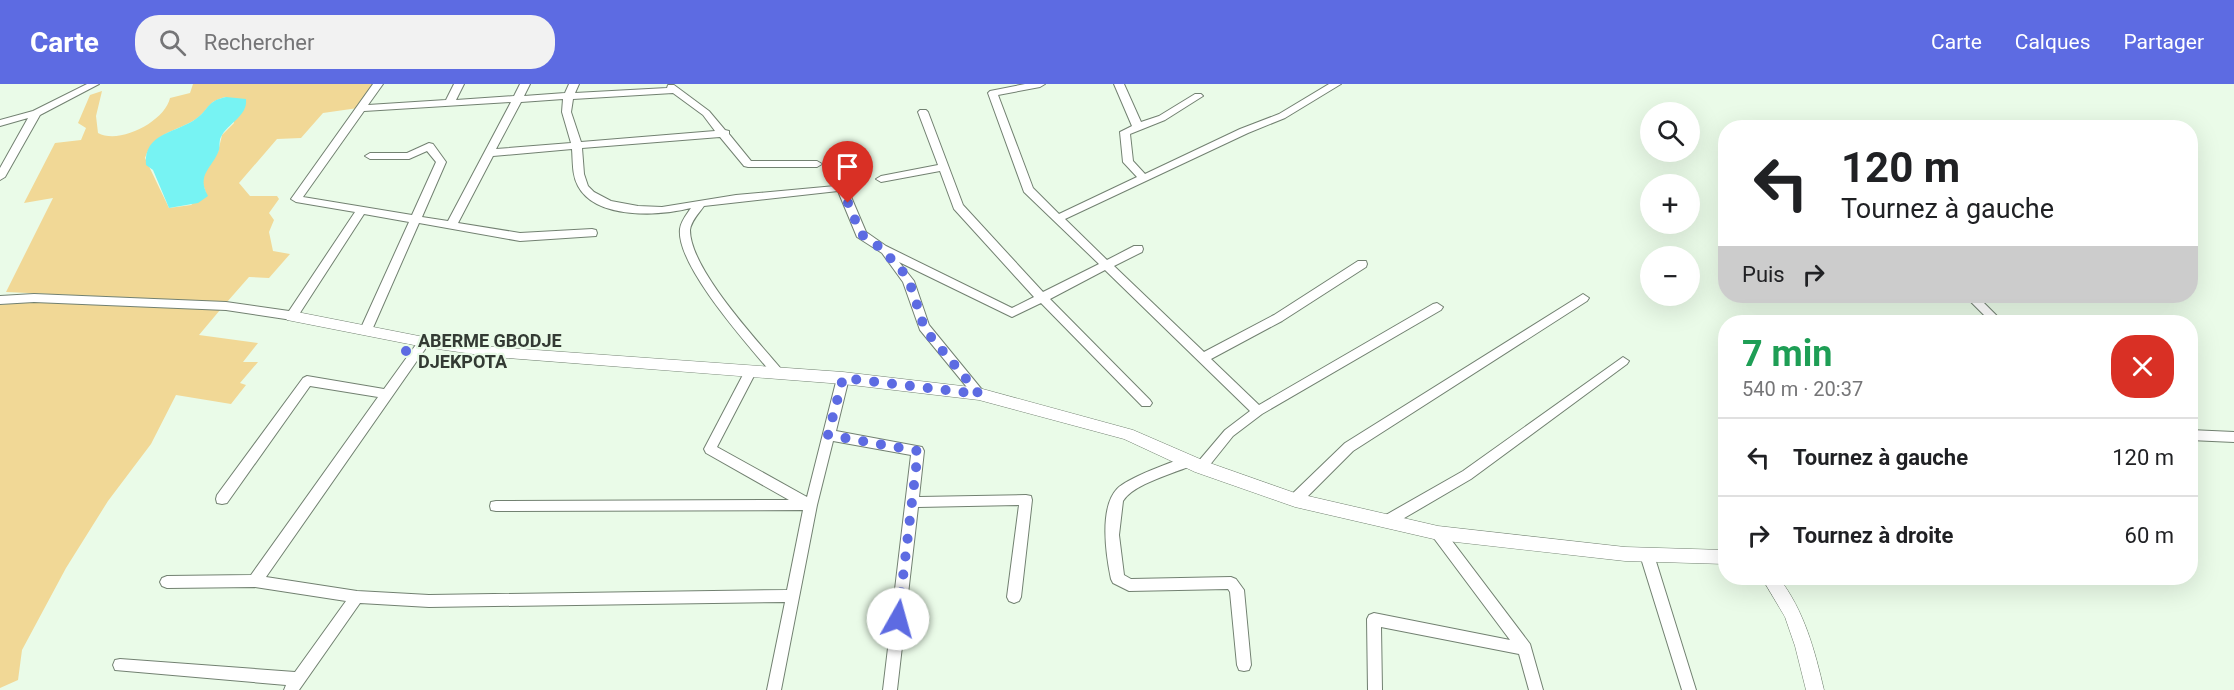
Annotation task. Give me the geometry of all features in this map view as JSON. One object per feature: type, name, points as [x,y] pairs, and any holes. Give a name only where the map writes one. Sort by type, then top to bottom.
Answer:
[{"type":"street","points":[[0,123],[36,113],[94,84]]},
{"type":"street","points":[[378,84],[296,199],[361,211],[416,217],[451,226],[520,237],[592,233]]},
{"type":"street","points":[[449,103],[459,84]]},
{"type":"street","points":[[451,226],[525,84]]},
{"type":"street","points":[[574,84],[568,98],[566,118],[577,146],[579,178],[585,190],[602,200],[622,207],[658,211],[701,203],[842,187],[861,234],[882,249],[1012,313],[1138,249]]},
{"type":"street","points":[[1040,84],[993,93],[1028,190],[1258,411]]},
{"type":"street","points":[[1119,84],[1138,127]]},
{"type":"street","points":[[1057,219],[1244,131],[1282,116],[1336,84]]},
{"type":"street","points":[[363,108],[568,98],[672,87],[706,113],[725,133],[748,164],[817,165]]},
{"type":"street","points":[[1143,178],[1128,162],[1125,132],[1162,117],[1198,96]]},
{"type":"street","points":[[922,112],[958,206],[1042,298],[1146,403]]},
{"type":"street","points":[[2,170],[36,113]]},
{"type":"street","points":[[489,153],[725,133]]},
{"type":"street","points":[[366,330],[441,162],[429,146],[409,156],[370,156]]},
{"type":"street","points":[[881,178],[943,167]]},
{"type":"street","points":[[701,203],[684,228],[686,243],[703,278],[778,374]]},
{"type":"street","points":[[292,316],[361,211]]},
{"type":"street","points":[[882,249],[908,281],[924,327],[979,394]]},
{"type":"street","points":[[1202,358],[1278,318],[1362,264]]},
{"type":"street","points":[[0,300],[33,298],[226,306],[292,316],[424,342],[543,357],[843,378],[979,394],[1128,434],[1195,464],[1295,500],[1438,533],[1647,555],[1718,557]]},
{"type":"street","points":[[1295,500],[1349,447],[1583,298]]},
{"type":"street","points":[[1978,303],[1990,315]]},
{"type":"street","points":[[1244,665],[1237,590],[1232,584],[1129,585],[1118,579],[1113,560],[1114,503],[1122,491],[1195,464],[1229,433],[1258,411],[1437,306]]},
{"type":"street","points":[[255,581],[385,394],[424,342]]},
{"type":"street","points":[[1389,520],[1467,475],[1623,362]]},
{"type":"street","points":[[750,372],[710,449],[811,505]]},
{"type":"street","points":[[774,690],[811,505],[843,378]]},
{"type":"street","points":[[222,499],[307,381],[385,394]]},
{"type":"street","points":[[828,435],[918,451],[890,690]]},
{"type":"street","points":[[2198,435],[2234,437]]},
{"type":"street","points":[[912,502],[1026,500],[1014,597]]},
{"type":"street","points":[[496,506],[811,505]]},
{"type":"street","points":[[1438,533],[1525,649],[1536,690]]},
{"type":"street","points":[[1647,555],[1689,690]]},
{"type":"street","points":[[167,582],[255,581],[357,597],[429,601],[793,596]]},
{"type":"street","points":[[1774,585],[1787,605],[1799,633],[1815,690]]},
{"type":"street","points":[[120,665],[295,684],[357,597]]},
{"type":"street","points":[[1376,690],[1374,619],[1525,649]]},
{"type":"shaded area","points":[[193,84],[374,84],[358,108],[323,113],[301,138],[277,139],[239,183],[250,196],[277,196],[279,199],[269,213],[274,220],[269,232],[273,251],[290,254],[269,278],[249,277],[227,302],[6,292],[53,198],[24,203],[55,143],[81,140],[86,128],[78,123],[90,95],[102,91],[96,116],[98,133],[118,136],[140,129],[151,122],[160,115],[170,98],[190,93]],"holes":[[[226,97],[234,123],[222,135],[218,152],[204,172],[202,181],[206,193],[191,205],[169,208],[145,158],[154,142],[196,119],[212,103]]]},
{"type":"shaded area","points":[[31,301],[220,310],[199,335],[258,343],[243,362],[258,362],[240,383],[246,385],[231,404],[176,395],[151,444],[108,501],[66,568],[22,650],[18,680],[0,688],[0,305]]},
{"type":"water","points":[[226,97],[246,99],[246,105],[241,115],[221,137],[216,157],[206,172],[204,182],[208,196],[198,203],[169,208],[153,170],[146,165],[150,146],[163,135],[197,118],[215,101]]},
{"type":"place","name":"ABERME GBODJE DJEKPOTA","points":[[406,351]]},
{"type":"route","points":[[848,203],[861,234],[882,249],[903,272],[912,289],[924,327],[979,394],[843,378],[828,435],[918,451],[898,619]]}]
